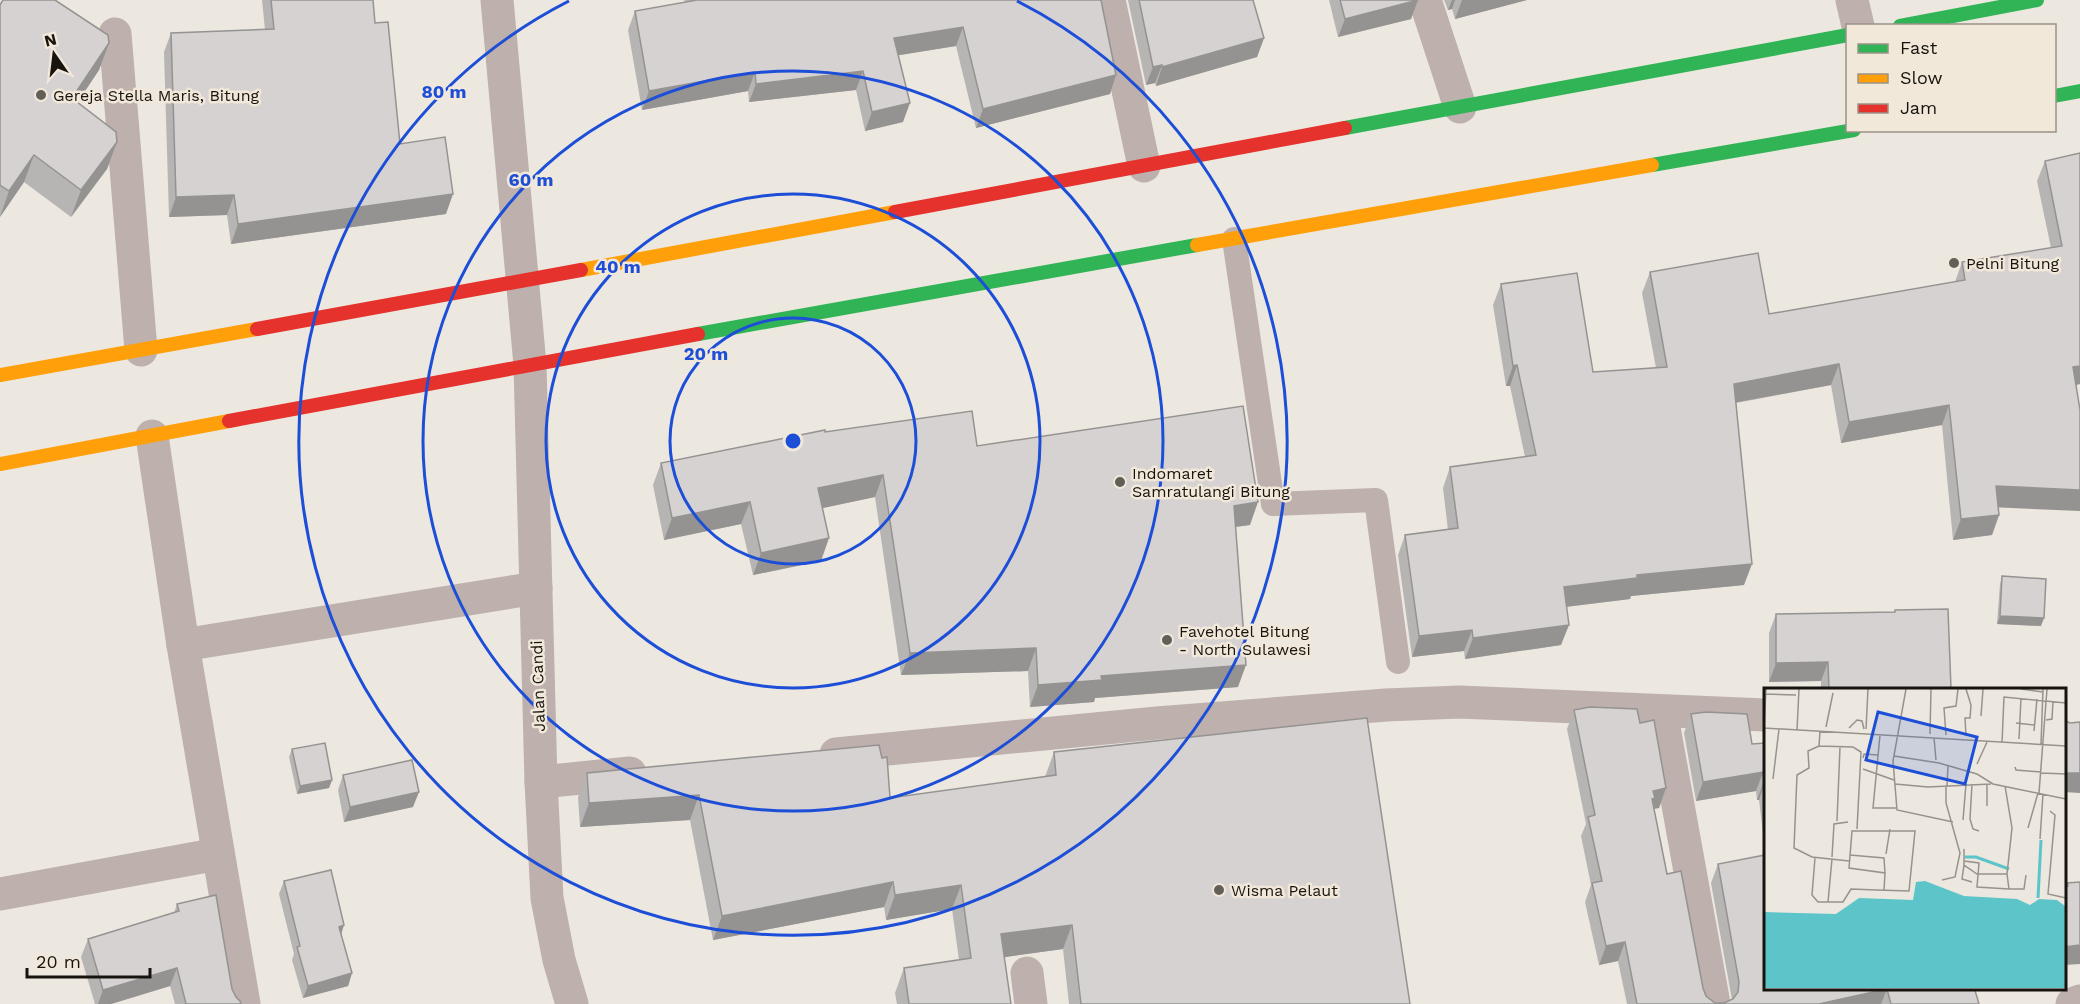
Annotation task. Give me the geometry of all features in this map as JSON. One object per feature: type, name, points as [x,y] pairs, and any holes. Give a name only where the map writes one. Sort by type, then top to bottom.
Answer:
[{"type":"highway","points":[[1911,24],[2037,0]]},
{"type":"highway","points":[[0,375],[524,281],[1846,35]]},
{"type":"highway","points":[[2056,96],[2080,91]]},
{"type":"highway","points":[[0,464],[838,308],[1846,131]]},
{"type":"street","name":"Jalan Candi","points":[[497,0],[530,365],[541,782],[547,898],[559,960],[572,1004]]},
{"type":"street","points":[[1109,0],[1144,166]]},
{"type":"street","points":[[1425,0],[1460,107]]},
{"type":"street","points":[[1852,0],[1858,24]]},
{"type":"street","points":[[115,33],[141,351]]},
{"type":"street","points":[[152,436],[183,645],[244,1004]]},
{"type":"street","points":[[183,645],[536,588]]},
{"type":"street","points":[[809,756],[1157,723],[1386,705],[1459,702],[1764,715]]},
{"type":"street","points":[[1661,711],[1714,1004]]},
{"type":"street","points":[[541,782],[657,771]]},
{"type":"street","points":[[0,894],[218,854]]},
{"type":"street","points":[[2072,1004],[2080,1001]]},
{"type":"lane","points":[[1233,239],[1273,504],[1376,500],[1398,662]]},
{"type":"building","name":"Gereja Stella Maris, Bitung","points":[[3,0],[55,0],[108,35],[109,43],[72,98],[116,132],[117,142],[81,190],[34,155],[9,191],[0,185],[0,5]]},
{"type":"building","points":[[271,0],[373,0],[375,23],[388,22],[400,144],[445,137],[453,194],[238,224],[234,195],[176,197],[171,33],[274,29]]},
{"type":"building","points":[[697,0],[1101,0],[1116,75],[983,109],[963,27],[894,38],[910,103],[872,112],[863,71],[756,84],[755,72],[649,91],[635,11]]},
{"type":"building","points":[[1139,0],[1253,0],[1264,38],[1162,67],[1162,65],[1153,67]]},
{"type":"building","points":[[1340,0],[1418,0],[1345,19]]},
{"type":"building","points":[[2080,153],[2080,366],[2073,367],[2080,410],[2080,490],[1996,486],[1999,515],[1961,519],[1949,405],[1849,422],[1839,364],[1734,384],[1752,564],[1637,575],[1637,578],[1564,587],[1569,625],[1473,638],[1472,630],[1419,636],[1405,535],[1458,528],[1450,467],[1536,455],[1517,365],[1513,366],[1501,284],[1577,273],[1593,372],[1667,367],[1650,272],[1758,253],[1769,314],[1965,280],[1962,262],[2062,246],[2045,161]]},
{"type":"building","points":[[1243,406],[1258,502],[1234,506],[1246,665],[1101,676],[1102,680],[1038,685],[1036,648],[910,653],[883,475],[818,488],[829,538],[761,553],[750,502],[672,518],[661,463],[825,430],[825,432],[972,411],[977,446]]},
{"type":"building","points":[[2002,576],[2046,579],[2044,618],[2000,616]]},
{"type":"building","points":[[1948,609],[1951,688],[1829,688],[1828,662],[1776,663],[1776,614],[1895,612],[1895,610]]},
{"type":"building","points":[[1590,707],[1637,709],[1640,723],[1654,720],[1666,788],[1653,791],[1655,798],[1652,799],[1667,874],[1681,871],[1706,996],[1715,1003],[1724,1003],[1733,999],[1738,992],[1739,982],[1718,864],[1764,855],[1764,989],[1887,989],[1819,1004],[1637,1004],[1625,942],[1606,946],[1592,883],[1602,881],[1588,817],[1595,815],[1574,710]]},
{"type":"building","points":[[1706,712],[1747,714],[1752,744],[1764,743],[1764,781],[1763,772],[1703,782],[1691,714]]},
{"type":"building","points":[[1367,718],[1410,1004],[1081,1004],[1072,925],[1001,934],[1011,1004],[909,1004],[904,968],[971,958],[961,885],[895,895],[893,882],[722,916],[699,795],[589,803],[587,773],[879,745],[882,758],[887,757],[890,798],[1056,775],[1054,752]]},
{"type":"building","points":[[2065,720],[2070,723],[2080,722],[2080,773],[2065,773]]},
{"type":"building","points":[[325,743],[332,780],[300,786],[292,749]]},
{"type":"building","points":[[412,760],[419,792],[350,807],[343,775]]},
{"type":"building","points":[[331,870],[344,925],[339,927],[352,973],[308,986],[297,947],[300,946],[284,881]]},
{"type":"building","points":[[2080,882],[2080,945],[2065,947],[2065,886],[2068,886],[2067,883]]},
{"type":"building","points":[[216,895],[232,989],[241,1004],[186,1004],[177,968],[103,990],[88,939],[179,911],[177,904]]},
{"type":"building","points":[[1887,989],[1975,989],[1979,1004],[1891,1004]]},
{"type":"traffic: fast","points":[[1911,24],[2037,0]]},
{"type":"traffic: fast","points":[[1345,128],[1846,35]]},
{"type":"traffic: fast","points":[[2056,96],[2080,91]]},
{"type":"traffic: fast","points":[[1652,165],[1846,131]]},
{"type":"traffic: fast","points":[[698,334],[1197,245]]},
{"type":"traffic: slow","points":[[1197,245],[1652,165]]},
{"type":"traffic: slow","points":[[581,270],[895,212]]},
{"type":"traffic: slow","points":[[0,375],[257,329]]},
{"type":"traffic: slow","points":[[0,464],[229,421]]},
{"type":"traffic: jam","points":[[895,212],[1345,128]]},
{"type":"traffic: jam","points":[[257,329],[581,270]]},
{"type":"traffic: jam","points":[[229,421],[698,334]]},
{"type":"place","name":"Gereja Stella Maris, Bitung","points":[[41,95]]},
{"type":"place","name":"Pelni Bitung","points":[[1954,263]]},
{"type":"place","name":"Indomaret Samratulangi Bitung","points":[[1120,482]]},
{"type":"place","name":"Favehotel Bitung - North Sulawesi","points":[[1167,640]]},
{"type":"place","name":"Wisma Pelaut","points":[[1219,890]]}]
